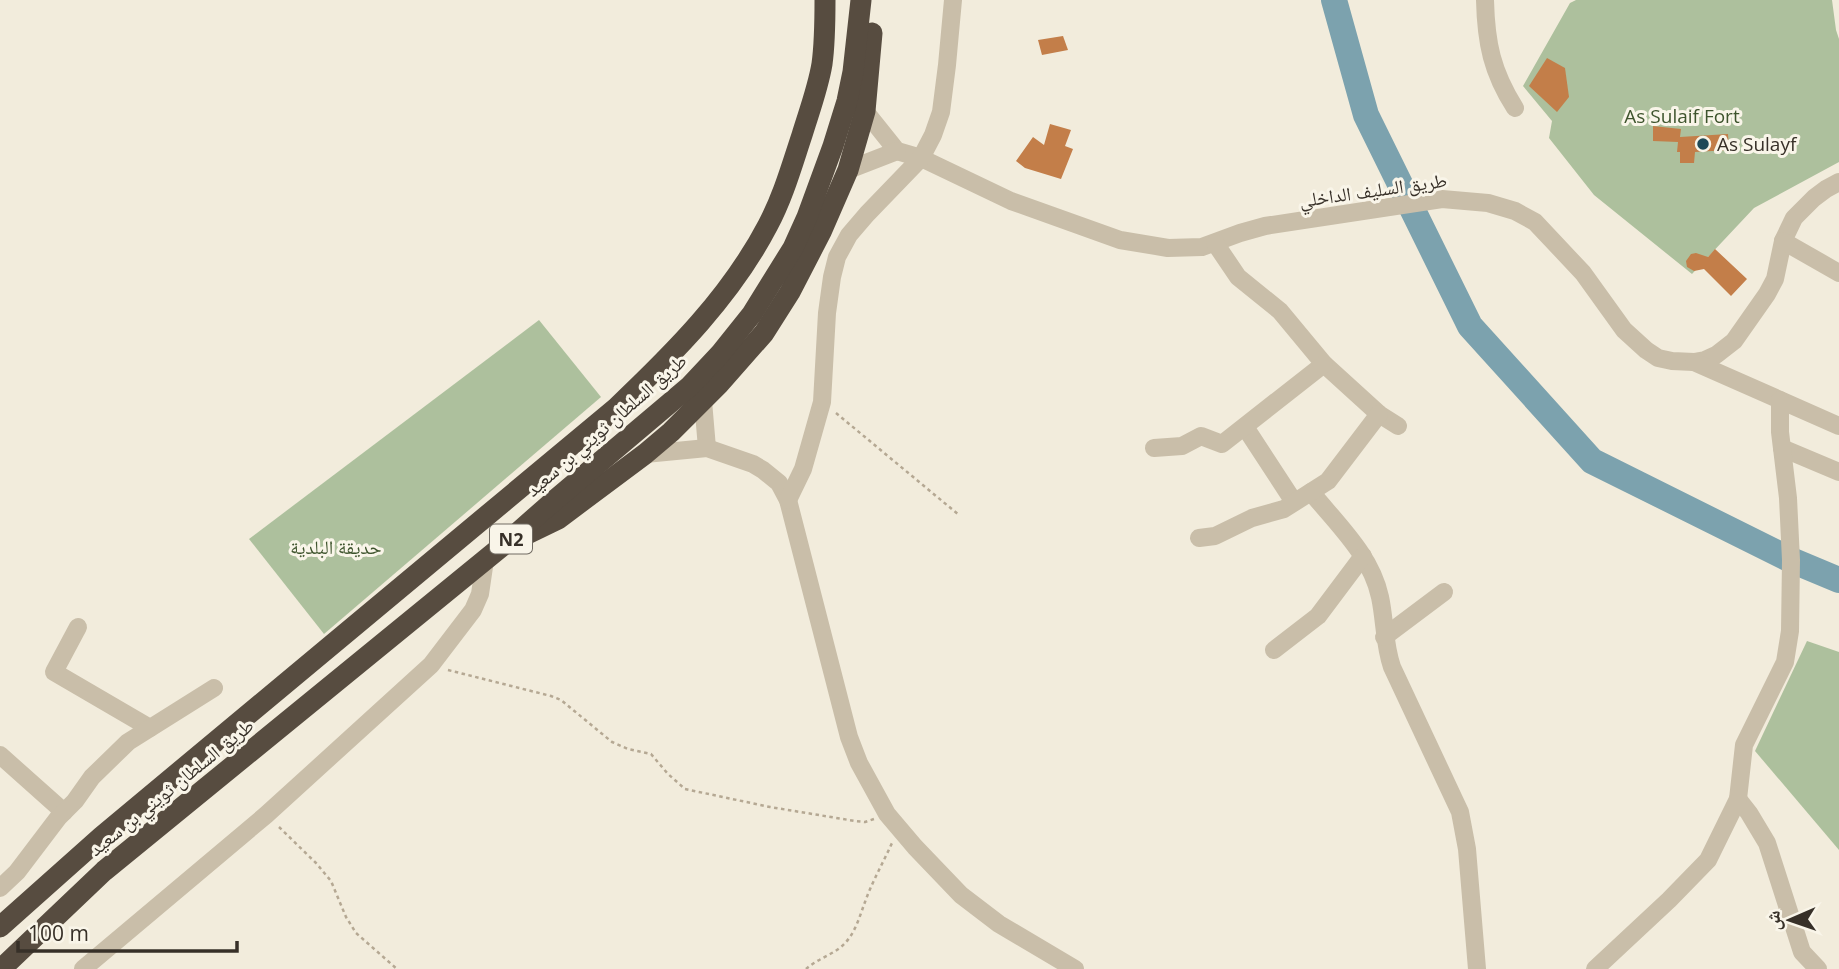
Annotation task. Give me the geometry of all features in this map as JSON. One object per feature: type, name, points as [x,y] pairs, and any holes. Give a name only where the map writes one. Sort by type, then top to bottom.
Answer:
[{"type":"highway","name":"طريق السلطان ثويني بن سعيد","points":[[0,927],[101,837],[616,408],[666,360],[722,295],[769,224],[790,173],[822,66],[825,0]]},
{"type":"highway","name":"طريق السلطان ثويني بن سعيد","points":[[1,969],[104,871],[506,543],[690,386],[720,354],[752,314],[793,248],[807,217],[847,101],[861,0]]},
{"type":"highway","points":[[506,543],[558,519],[645,454],[703,401],[764,333],[821,232],[848,170],[865,111],[874,0]]},
{"type":"street","points":[[788,500],[803,468],[822,402],[825,336],[832,276],[838,257],[849,235],[921,158],[933,135],[941,111],[953,0]]},
{"type":"street","points":[[1485,0],[1491,59],[1502,88],[1515,108]]},
{"type":"street","points":[[848,170],[897,151],[865,111]]},
{"type":"street","name":"طريق السليف الداخلي","points":[[897,151],[921,158],[1011,201],[1120,240],[1168,248],[1202,247],[1265,226],[1442,199],[1488,203],[1514,211],[1535,222],[1583,273],[1624,330],[1646,350],[1658,358],[1672,362],[1694,362]]},
{"type":"street","points":[[1694,362],[1716,355],[1734,341],[1774,279],[1783,241],[1794,218],[1826,189],[1839,182]]},
{"type":"street","points":[[1783,241],[1839,272]]},
{"type":"street","points":[[1215,243],[1238,277],[1280,311],[1324,364],[1378,414],[1398,426]]},
{"type":"street","points":[[1694,362],[1839,426]]},
{"type":"street","points":[[1154,448],[1182,446],[1201,436],[1222,444],[1324,364]]},
{"type":"street","points":[[1595,969],[1669,901],[1707,860],[1738,799],[1744,745],[1785,662],[1790,631],[1791,559],[1780,400]]},
{"type":"street","points":[[703,401],[707,448]]},
{"type":"street","points":[[1199,538],[1215,536],[1252,518],[1284,509],[1328,481],[1378,414]]},
{"type":"street","points":[[1245,427],[1294,502]]},
{"type":"street","points":[[645,454],[707,448],[753,464],[779,483],[788,500],[849,737],[859,764],[887,814],[961,895],[999,924],[1075,969]]},
{"type":"street","points":[[1782,448],[1839,472]]},
{"type":"street","points":[[1311,492],[1367,561],[1380,596],[1386,652],[1391,667],[1460,812],[1467,849],[1477,969]]},
{"type":"street","points":[[1274,650],[1318,616],[1363,556]]},
{"type":"street","points":[[83,969],[266,814],[431,665],[473,610],[480,594],[485,560]]},
{"type":"street","points":[[1384,637],[1444,592]]},
{"type":"street","points":[[78,627],[54,672],[150,728]]},
{"type":"street","points":[[0,888],[17,872],[92,777],[128,742],[214,688]]},
{"type":"street","points":[[0,755],[64,812]]},
{"type":"street","points":[[1738,799],[1767,843],[1802,952],[1818,969]]},
{"type":"path","points":[[822,402],[959,515]]},
{"type":"path","points":[[431,665],[561,700],[612,742],[651,754],[685,789],[855,821],[865,822],[887,814]]},
{"type":"path","points":[[266,814],[331,881],[356,933],[397,969]]},
{"type":"path","points":[[806,969],[846,942],[861,915],[899,829]]},
{"type":"green space","name":"As Sulaif Fort","points":[[1576,0],[1832,0],[1839,39],[1839,162],[1754,208],[1692,274],[1594,195],[1549,138],[1552,121],[1523,86],[1570,3]]},
{"type":"green space","name":"حديقة البلدية","points":[[539,320],[601,397],[324,634],[249,539]]},
{"type":"green space","points":[[1807,641],[1839,652],[1839,850],[1755,751]]},
{"type":"building","points":[[1063,36],[1068,50],[1042,55],[1038,40]]},
{"type":"building","points":[[1547,58],[1565,68],[1569,97],[1557,112],[1529,86]]},
{"type":"building","points":[[1050,124],[1071,130],[1065,146],[1073,149],[1061,179],[1025,168],[1016,161],[1033,137],[1044,145]]},
{"type":"building","name":"As Sulayf","points":[[1653,126],[1681,129],[1680,137],[1728,134],[1729,150],[1695,152],[1694,163],[1680,163],[1678,142],[1653,141]]},
{"type":"building","points":[[1715,249],[1747,279],[1731,296],[1704,269],[1694,271],[1687,267],[1686,261],[1691,254],[1708,257]]},
{"type":"waterway","points":[[1334,0],[1366,115],[1470,326],[1592,461],[1791,560],[1839,580]]},
{"type":"place","name":"As Sulayf","points":[[1703,144]]}]
